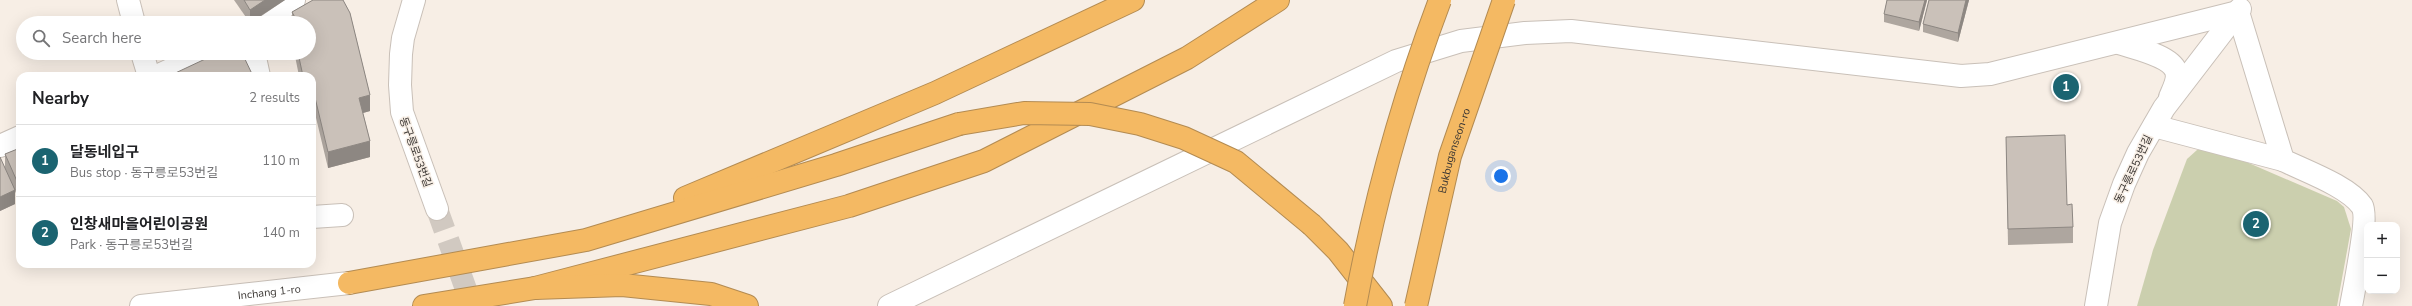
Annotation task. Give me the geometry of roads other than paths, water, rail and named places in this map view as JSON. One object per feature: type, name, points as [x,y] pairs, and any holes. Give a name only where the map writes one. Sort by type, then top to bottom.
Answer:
[{"type":"highway","points":[[586,240],[935,93],[1133,0]]},
{"type":"highway","points":[[424,306],[535,288],[849,206],[984,161],[1187,58],[1278,0]]},
{"type":"highway","points":[[1355,306],[1367,242],[1421,50],[1440,0]]},
{"type":"highway","name":"Bukbuganseon-ro","points":[[1416,306],[1450,156],[1504,0]]},
{"type":"highway","points":[[349,283],[586,240],[836,165],[959,124],[1024,113],[1090,114],[1140,124],[1184,138],[1236,162],[1312,225],[1338,251],[1381,306]]},
{"type":"highway","points":[[535,288],[622,285],[711,294],[747,306]]},
{"type":"street","points":[[128,0],[132,16]]},
{"type":"street","points":[[272,16],[294,0]]},
{"type":"street","name":"동구릉로53번길","points":[[414,0],[403,38],[401,54],[400,85],[402,112],[437,209]]},
{"type":"street","points":[[889,306],[1396,61],[1461,41],[1525,33],[1572,31],[1961,76],[1990,74],[2119,43],[2242,6],[2283,160]]},
{"type":"street","name":"동구릉로53번길","points":[[2096,306],[2110,223],[2124,184],[2168,102],[2242,6]]},
{"type":"street","name":"동구릉로53번길","points":[[2119,43],[2159,56],[2170,63],[2177,71],[2176,82],[2168,102]]},
{"type":"street","points":[[144,60],[147,72]]},
{"type":"street","points":[[166,72],[191,60]]},
{"type":"street","points":[[256,60],[258,72]]},
{"type":"street","name":"동구릉로53번길","points":[[2154,126],[2283,160],[2352,195],[2363,207],[2364,224],[2351,306]]},
{"type":"street","points":[[0,146],[16,139]]},
{"type":"street","points":[[316,217],[342,215]]},
{"type":"street","name":"Inchang 1-ro","points":[[141,306],[349,283]]},
{"type":"tunnel","points":[[437,209],[472,306]]},
{"type":"place","name":"달동네입구","points":[[2066,87]]},
{"type":"place","name":"인창새마을어린이공원","points":[[2256,224]]}]
